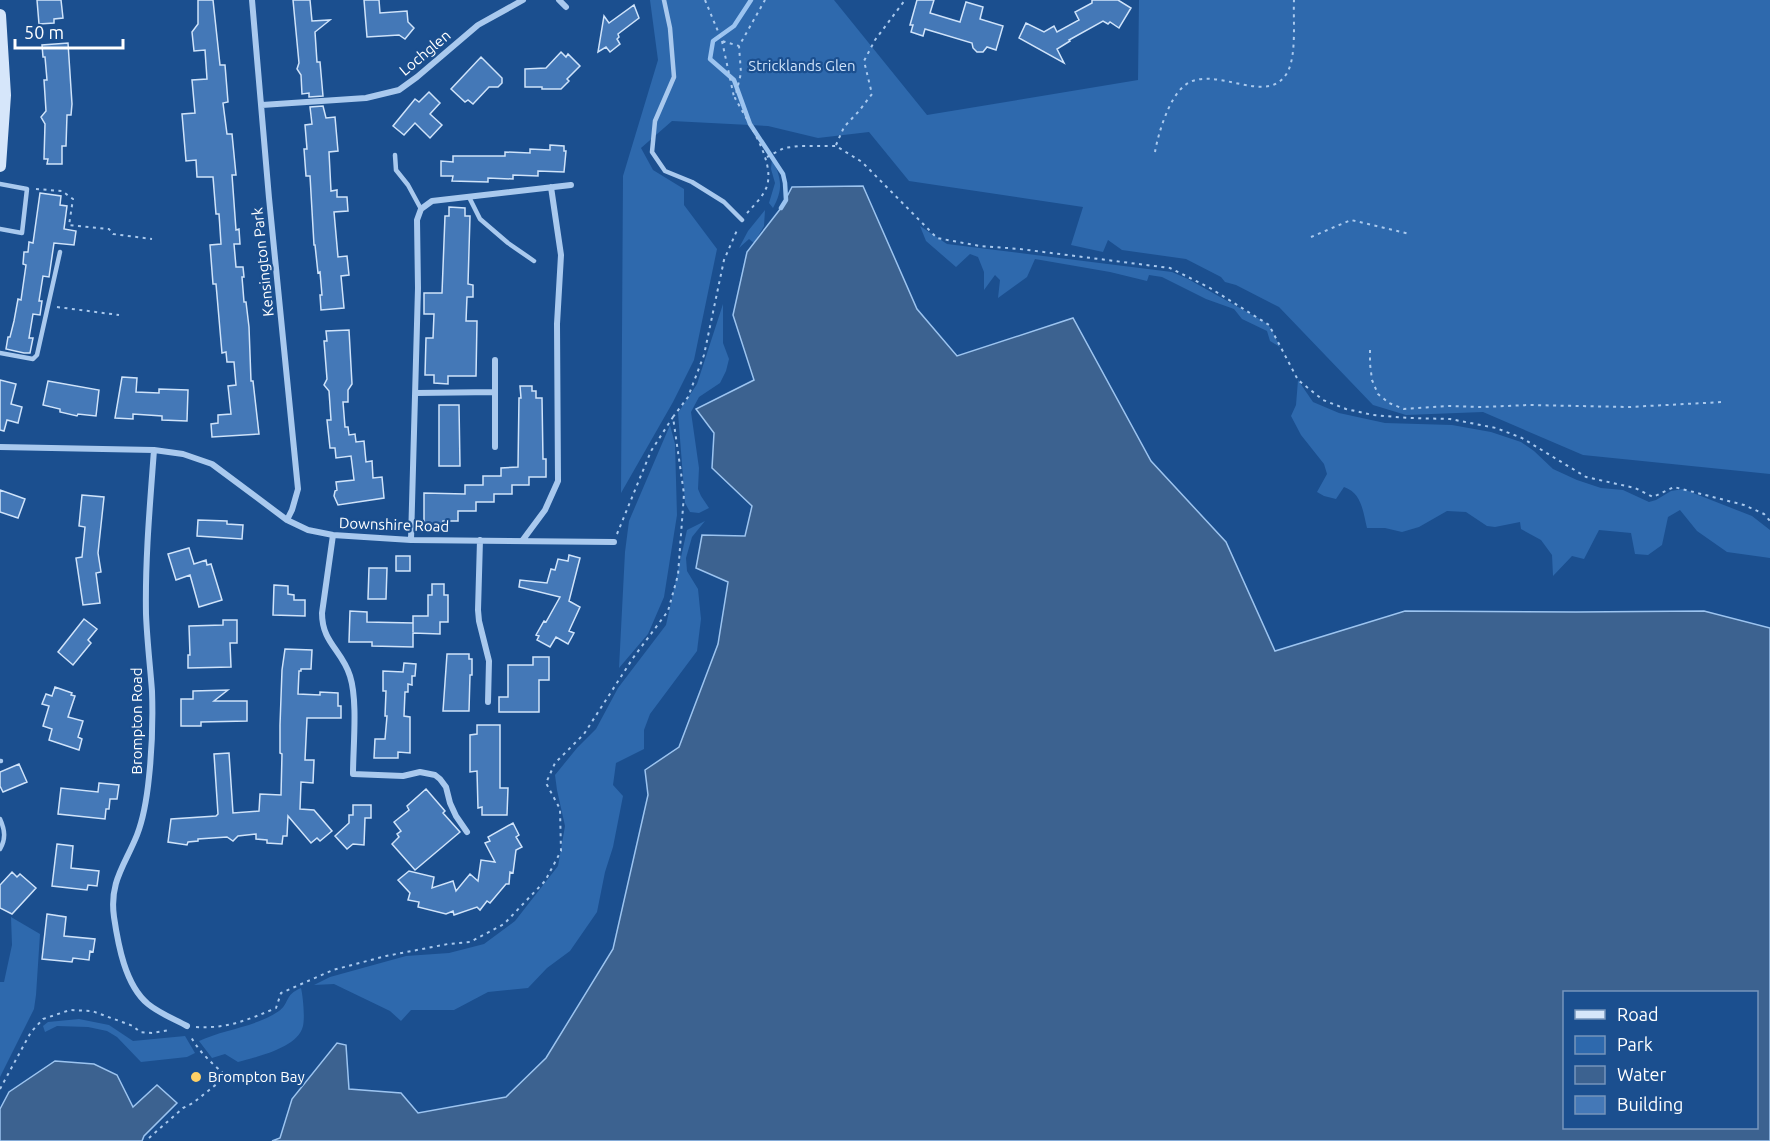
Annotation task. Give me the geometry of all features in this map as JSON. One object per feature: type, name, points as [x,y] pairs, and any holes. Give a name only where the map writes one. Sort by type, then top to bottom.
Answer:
[{"type":"street","name":"Kensington Park","points":[[252,0],[298,489],[287,520]]},
{"type":"street","name":"Lochglen","points":[[262,105],[366,98],[399,90],[478,25],[523,0]]},
{"type":"street","points":[[559,0],[566,8]]},
{"type":"street","points":[[0,15],[5,95],[0,166]]},
{"type":"street","points":[[411,540],[416,393],[418,288],[416,227],[418,214],[432,201],[571,184]]},
{"type":"street","points":[[522,541],[545,510],[558,481],[557,324],[561,255],[551,187]]},
{"type":"street","points":[[495,360],[495,447]]},
{"type":"street","points":[[416,393],[495,392]]},
{"type":"street","name":"Downshire Road","points":[[0,447],[154,450],[183,454],[212,464],[287,520],[308,530],[333,535],[411,540],[614,542]]},
{"type":"street","name":"Brompton Road","points":[[154,450],[148,532],[146,614],[152,692],[149,777],[142,822],[116,883],[114,915],[120,949],[133,989],[148,1004],[187,1026]]},
{"type":"street","points":[[333,535],[321,613],[326,636],[345,664],[351,679],[353,696],[352,774],[404,776],[420,772],[435,776],[446,787],[453,809],[467,832]]},
{"type":"street","points":[[480,540],[478,610],[489,661],[488,702]]},
{"type":"lane","points":[[664,0],[670,28],[674,76],[656,121],[652,152],[665,171],[692,182],[724,202],[742,220]]},
{"type":"lane","points":[[395,155],[396,170],[408,185],[421,209]]},
{"type":"lane","points":[[0,184],[27,189],[22,233],[0,229]]},
{"type":"lane","points":[[468,197],[480,219],[534,261]]},
{"type":"lane","points":[[0,353],[33,359],[37,355],[60,252]]},
{"type":"lane","points":[[0,819],[5,834],[0,849]]},
{"type":"path","points":[[614,542],[651,451],[688,398],[704,356],[724,260],[742,220],[763,194],[768,183],[766,158],[735,98],[722,41],[705,0]]},
{"type":"path","points":[[735,98],[740,75],[739,46],[765,0]]},
{"type":"path","points":[[836,146],[844,127],[872,94],[864,61],[875,40],[905,0]]},
{"type":"path","points":[[1155,152],[1159,130],[1174,97],[1182,87],[1194,79],[1211,78],[1260,87],[1276,83],[1287,74],[1292,56],[1294,0]]},
{"type":"path","points":[[722,41],[739,46]]},
{"type":"path","points":[[766,158],[784,148],[836,146],[862,162],[937,238],[980,246],[1170,268],[1210,288],[1269,325],[1298,380],[1323,400],[1346,409],[1409,418],[1450,419],[1496,428],[1522,438],[1586,477],[1635,488],[1653,497],[1674,487],[1744,505],[1764,514],[1770,521]]},
{"type":"path","points":[[27,189],[62,191],[72,199],[69,225],[152,239]]},
{"type":"path","points":[[1311,237],[1351,220],[1410,234]]},
{"type":"path","points":[[48,306],[119,315]]},
{"type":"path","points":[[1370,350],[1372,380],[1378,394],[1389,403],[1404,408],[1447,406],[1482,408],[1529,405],[1629,407],[1724,402]]},
{"type":"path","points":[[0,1089],[31,1032],[43,1019],[70,1010],[92,1011],[133,1026],[140,1032],[152,1033],[187,1026],[214,1028],[246,1021],[276,1008],[281,993],[333,970],[386,956],[470,942],[504,924],[545,881],[561,850],[560,809],[546,783],[555,763],[584,734],[633,658],[668,611],[671,602],[678,575],[684,494],[673,417]]},
{"type":"path","points":[[149,1138],[183,1108],[218,1083],[221,1077],[222,1072],[210,1062],[193,1040],[187,1026]]},
{"type":"green space","name":"Stricklands Glen","points":[[650,0],[834,0],[927,115],[1138,80],[1139,0],[1770,0],[1770,474],[1583,455],[1483,412],[1406,415],[1373,405],[1279,307],[1236,285],[1225,282],[1221,277],[1186,259],[1122,250],[1108,240],[1103,252],[1071,245],[1083,207],[909,181],[869,132],[818,138],[768,126],[672,121],[641,148],[653,170],[684,189],[684,205],[717,249],[694,360],[621,493],[623,176],[658,60]]},
{"type":"green space","points":[[772,158],[780,183],[779,195],[773,208],[769,203],[775,183],[771,169]]},
{"type":"green space","points":[[765,210],[764,226],[754,243],[749,239],[739,248],[748,231]]},
{"type":"green space","points":[[920,226],[947,244],[1172,272],[1263,321],[1270,327],[1280,347],[1270,341],[1267,331],[1242,319],[1234,309],[1206,299],[1162,277],[1149,275],[1147,281],[1035,259],[1027,277],[998,298],[1000,280],[995,275],[984,290],[984,272],[978,257],[970,254],[956,267],[926,241]]},
{"type":"green space","points":[[723,304],[723,343],[729,359],[726,371],[720,383],[699,397],[691,412],[699,468],[698,489],[709,508],[699,513],[690,512],[685,503],[678,413],[697,384]]},
{"type":"green space","points":[[1298,380],[1313,402],[1339,413],[1385,423],[1452,425],[1491,432],[1521,442],[1553,469],[1577,480],[1601,488],[1623,490],[1649,502],[1671,491],[1683,489],[1752,516],[1770,530],[1770,558],[1727,552],[1697,531],[1680,510],[1668,517],[1662,545],[1648,555],[1635,554],[1631,533],[1599,530],[1584,559],[1572,556],[1553,576],[1552,555],[1541,540],[1521,529],[1520,522],[1495,527],[1487,526],[1466,512],[1447,511],[1419,527],[1402,532],[1385,528],[1367,528],[1361,504],[1350,490],[1344,487],[1336,499],[1317,492],[1327,474],[1324,464],[1301,435],[1291,416],[1296,405]]},
{"type":"green space","points":[[670,425],[675,444],[677,515],[664,597],[648,634],[619,668],[625,552],[629,521]]},
{"type":"green space","points":[[705,521],[692,537],[686,558],[687,571],[698,589],[701,619],[697,651],[650,714],[644,730],[644,749],[616,763],[613,785],[623,796],[613,847],[597,912],[570,951],[547,968],[528,988],[488,992],[454,1010],[411,1010],[401,1021],[390,1011],[334,984],[314,985],[330,977],[406,956],[449,953],[484,944],[515,921],[558,866],[565,826],[555,775],[596,729],[618,688],[666,625],[687,530]]},
{"type":"green space","points":[[11,917],[40,934],[36,995],[34,1009],[0,1077],[0,982],[4,982],[12,945]]},
{"type":"green space","points":[[301,988],[304,1007],[303,1026],[300,1034],[285,1046],[238,1062],[225,1054],[212,1058],[199,1041],[270,1016],[282,1008],[292,993]]},
{"type":"green space","points":[[79,1019],[109,1025],[133,1041],[185,1036],[195,1053],[187,1057],[141,1062],[117,1037],[107,1031],[88,1027],[57,1026],[45,1032],[43,1026],[48,1022]]},
{"type":"water","points":[[863,186],[917,309],[957,356],[1073,318],[1151,461],[1226,542],[1275,651],[1405,611],[1704,611],[1770,628],[1770,1141],[272,1141],[280,1138],[292,1099],[337,1043],[346,1045],[349,1089],[401,1093],[418,1113],[506,1097],[546,1058],[613,949],[648,795],[645,770],[679,747],[718,644],[728,582],[696,568],[702,535],[745,536],[752,506],[712,468],[714,433],[696,409],[754,380],[733,315],[747,252],[781,208],[792,187]]},
{"type":"water","points":[[55,1061],[94,1064],[117,1075],[133,1107],[157,1085],[177,1103],[144,1136],[142,1141],[0,1141],[0,1109],[9,1092]]},
{"type":"building","points":[[37,0],[61,0],[63,18],[54,19],[54,23],[39,24]]},
{"type":"building","points":[[198,0],[213,0],[220,65],[225,65],[228,102],[223,103],[227,134],[232,134],[236,175],[232,175],[236,230],[239,229],[240,244],[234,244],[236,267],[243,267],[251,381],[253,381],[259,434],[212,437],[211,424],[218,423],[218,415],[231,414],[228,386],[236,385],[234,362],[227,362],[226,352],[222,353],[216,284],[213,284],[210,245],[221,244],[213,177],[197,177],[196,160],[186,161],[182,114],[195,113],[192,80],[207,79],[205,50],[194,51],[192,32],[198,24]]},
{"type":"building","points":[[293,0],[310,0],[312,21],[330,20],[315,32],[323,96],[309,97],[309,93],[302,94],[301,75],[297,69],[299,63]]},
{"type":"building","points":[[364,0],[379,0],[380,13],[407,11],[408,22],[414,28],[405,39],[399,35],[367,37]]},
{"type":"building","points":[[917,0],[934,0],[930,13],[960,22],[966,2],[983,7],[980,19],[1003,26],[996,50],[987,47],[983,52],[977,52],[972,43],[925,29],[923,36],[911,32],[913,25],[910,25]]},
{"type":"building","points":[[1092,0],[1118,0],[1131,8],[1119,28],[1110,22],[1108,24],[1103,21],[1057,49],[1064,63],[1019,38],[1026,23],[1044,32],[1054,26],[1057,32],[1079,20],[1075,12],[1092,3]]},
{"type":"building","points":[[634,5],[639,18],[618,34],[617,39],[620,44],[610,52],[606,47],[598,52],[604,16],[609,23]]},
{"type":"building","points":[[68,43],[72,104],[71,115],[67,115],[66,146],[62,146],[62,164],[47,164],[48,159],[44,159],[45,124],[41,117],[46,111],[44,80],[47,80],[42,45]]},
{"type":"building","points":[[561,52],[566,57],[568,54],[580,66],[561,89],[525,87],[525,69],[546,68]]},
{"type":"building","points":[[481,57],[502,78],[502,83],[498,87],[489,87],[473,104],[468,100],[465,102],[451,89]]},
{"type":"building","points":[[429,92],[440,103],[430,114],[442,125],[430,138],[415,123],[404,135],[393,126],[415,99],[419,102]]},
{"type":"building","points":[[323,106],[326,118],[335,117],[338,151],[329,152],[331,191],[337,190],[337,197],[347,197],[348,211],[334,212],[338,257],[347,256],[349,275],[341,276],[344,308],[321,310],[320,295],[322,295],[314,245],[310,176],[306,176],[304,149],[307,149],[305,125],[312,124],[310,107]]},
{"type":"building","points":[[550,145],[564,146],[564,151],[566,151],[564,172],[538,171],[538,176],[513,175],[513,179],[488,178],[488,182],[452,181],[453,176],[441,176],[441,161],[453,162],[453,156],[505,156],[505,152],[530,153],[530,149],[550,150]]},
{"type":"building","points":[[40,193],[61,196],[60,205],[67,206],[64,229],[76,231],[74,245],[54,243],[49,277],[43,276],[39,301],[42,301],[40,315],[33,314],[29,338],[33,338],[30,353],[24,353],[6,349],[18,299],[21,300],[26,265],[23,264],[24,252],[28,252],[29,242],[33,243]]},
{"type":"building","points":[[449,207],[465,208],[465,216],[470,216],[468,284],[473,285],[473,297],[467,297],[466,321],[477,321],[476,376],[448,376],[448,384],[434,383],[434,375],[425,375],[426,338],[433,338],[434,314],[424,314],[424,293],[442,293],[445,216],[449,216]]},
{"type":"building","points":[[349,330],[352,384],[348,390],[348,402],[343,402],[345,427],[348,427],[349,435],[355,434],[356,442],[364,441],[366,462],[372,461],[373,478],[382,477],[384,498],[338,505],[334,496],[337,490],[336,482],[354,480],[351,456],[336,458],[335,448],[330,448],[327,420],[331,420],[329,391],[324,385],[327,379],[324,341],[327,341],[326,331]]},
{"type":"building","points":[[122,377],[137,378],[136,392],[159,393],[159,389],[188,390],[187,421],[162,420],[162,416],[133,414],[133,419],[115,418]]},
{"type":"building","points":[[0,380],[16,384],[11,404],[22,407],[18,423],[7,420],[4,431],[0,430]]},
{"type":"building","points":[[48,381],[99,390],[96,416],[78,414],[77,416],[43,405]]},
{"type":"building","points":[[520,386],[532,386],[532,391],[536,391],[536,398],[542,398],[543,459],[546,459],[546,477],[529,477],[529,485],[512,485],[512,494],[494,494],[494,502],[476,502],[476,511],[458,511],[458,521],[443,521],[443,529],[424,529],[424,493],[465,494],[465,485],[483,485],[483,476],[501,476],[501,468],[518,467]]},
{"type":"building","points":[[439,405],[459,405],[460,466],[439,466]]},
{"type":"building","points":[[0,490],[25,499],[18,518],[0,512]]},
{"type":"building","points":[[82,495],[104,497],[98,553],[101,572],[96,573],[100,603],[83,605],[76,558],[82,557],[85,527],[79,526]]},
{"type":"building","points":[[198,520],[227,521],[227,524],[243,525],[242,539],[197,536]]},
{"type":"building","points":[[189,548],[194,564],[206,560],[207,565],[211,564],[222,600],[199,607],[190,575],[176,580],[168,554]]},
{"type":"building","points":[[569,555],[580,558],[569,601],[580,607],[569,631],[574,633],[568,644],[556,637],[550,647],[537,640],[539,636],[536,635],[560,597],[519,587],[520,580],[547,583],[551,569],[555,570],[558,559],[568,561]]},
{"type":"building","points":[[396,556],[410,556],[410,571],[396,571]]},
{"type":"building","points":[[369,568],[387,568],[386,599],[368,599]]},
{"type":"building","points":[[432,584],[444,584],[444,595],[448,595],[448,622],[440,622],[440,634],[413,633],[413,647],[372,646],[372,642],[349,642],[350,611],[367,612],[367,622],[413,623],[413,616],[428,616],[428,595],[432,595]]},
{"type":"building","points":[[274,585],[288,586],[288,594],[294,595],[294,600],[305,600],[305,616],[273,615]]},
{"type":"building","points":[[84,619],[97,629],[88,640],[91,643],[73,665],[58,652]]},
{"type":"building","points":[[223,620],[237,620],[237,643],[230,643],[231,667],[188,668],[189,626],[223,625]]},
{"type":"building","points":[[285,649],[312,650],[311,669],[299,671],[298,694],[338,693],[341,718],[307,718],[305,760],[314,760],[313,783],[301,782],[300,809],[314,810],[332,831],[320,841],[317,838],[311,843],[288,816],[287,836],[283,836],[282,844],[267,843],[267,840],[256,839],[256,834],[238,836],[233,841],[227,837],[198,839],[198,841],[188,842],[187,845],[168,842],[171,819],[218,814],[214,754],[229,753],[233,813],[259,811],[260,794],[281,795],[280,725]]},
{"type":"building","points":[[447,654],[469,654],[469,659],[472,659],[469,711],[443,711]]},
{"type":"building","points":[[533,657],[549,657],[549,680],[539,680],[539,712],[499,712],[499,697],[508,697],[508,665],[533,665]]},
{"type":"building","points":[[404,663],[416,664],[412,685],[408,684],[408,692],[405,692],[404,716],[410,717],[410,753],[398,752],[398,758],[374,758],[375,739],[385,739],[387,716],[385,716],[386,691],[383,691],[383,671],[403,672]]},
{"type":"building","points":[[55,687],[75,696],[68,717],[83,721],[78,737],[82,739],[79,750],[49,740],[52,729],[43,726],[49,706],[42,704],[46,694],[52,696]]},
{"type":"building","points":[[228,690],[214,701],[247,701],[247,721],[201,722],[201,726],[181,726],[181,699],[193,699],[193,691]]},
{"type":"building","points":[[477,725],[500,725],[500,788],[508,788],[507,815],[482,815],[482,807],[478,808],[477,771],[470,772],[470,735],[477,734]]},
{"type":"building","points":[[19,764],[27,782],[3,792],[0,786],[0,772]]},
{"type":"building","points":[[99,783],[119,785],[117,799],[110,799],[105,819],[58,814],[61,788],[98,792]]},
{"type":"building","points":[[426,789],[460,832],[415,870],[392,844],[401,831],[394,822],[409,810],[407,806]]},
{"type":"building","points":[[353,805],[371,805],[371,818],[365,818],[364,845],[353,844],[347,849],[335,836],[349,823],[349,815],[353,815]]},
{"type":"building","points":[[513,823],[519,835],[516,837],[522,847],[516,850],[509,884],[506,884],[490,903],[487,901],[480,910],[477,907],[454,915],[453,911],[446,914],[418,907],[419,902],[408,900],[410,893],[398,880],[409,871],[434,877],[432,888],[453,881],[456,891],[470,874],[478,881],[481,860],[495,862],[485,843],[490,841],[488,837]]},
{"type":"building","points":[[57,844],[73,846],[71,868],[99,871],[97,886],[88,885],[87,890],[52,886]]},
{"type":"building","points":[[12,872],[17,877],[20,874],[36,888],[12,914],[0,908],[0,885]]},
{"type":"building","points":[[47,914],[66,917],[64,936],[95,939],[89,960],[73,958],[72,962],[42,959]]},
{"type":"waterway","points":[[751,0],[734,26],[713,41],[710,59],[734,80],[750,124],[783,174],[786,200],[781,208]]},
{"type":"place","name":"Brompton Bay","points":[[196,1077]]}]
